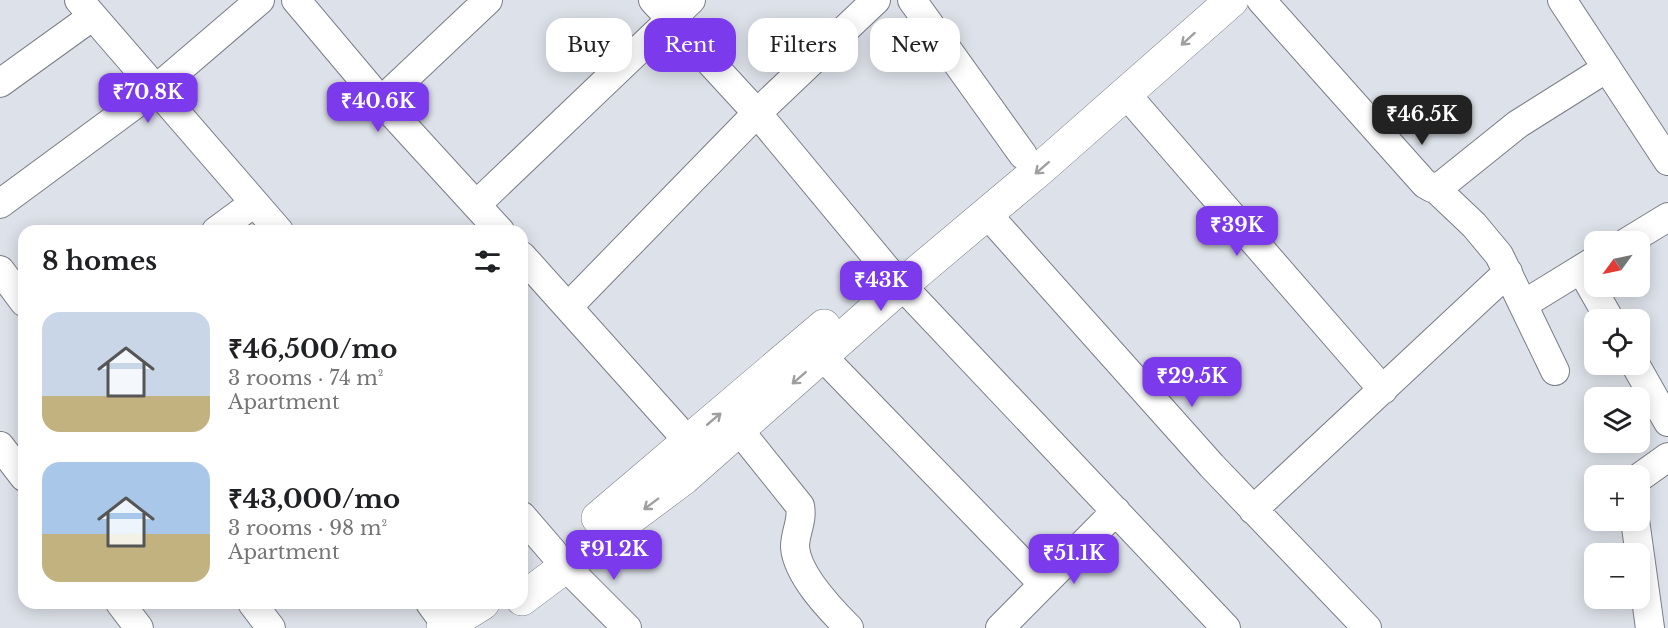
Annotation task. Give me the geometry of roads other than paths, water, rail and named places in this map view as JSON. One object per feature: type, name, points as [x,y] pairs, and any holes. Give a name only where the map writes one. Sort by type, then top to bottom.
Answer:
[{"type":"main road","points":[[528,573],[560,560],[684,478],[823,357],[895,278],[1023,155],[1199,0]]},
{"type":"main road","points":[[528,593],[602,515],[688,441],[895,278],[988,214],[1232,0]]},
{"type":"main road","points":[[440,619],[467,609]]},
{"type":"main road","points":[[480,628],[507,609]]},
{"type":"street","points":[[0,204],[156,89],[260,0]]},
{"type":"street","points":[[296,0],[381,101],[494,225]]},
{"type":"street","points":[[381,101],[488,0]]},
{"type":"street","points":[[476,205],[661,10],[691,0]]},
{"type":"street","points":[[568,307],[757,113],[876,0]]},
{"type":"street","points":[[912,0],[1023,155]]},
{"type":"street","points":[[1261,0],[1425,184],[1435,188],[1482,233],[1508,272],[1555,371]]},
{"type":"street","points":[[1562,0],[1668,161]]},
{"type":"street","points":[[0,83],[86,8],[274,225]]},
{"type":"street","points":[[661,10],[757,113],[895,278],[1116,511],[1220,626]]},
{"type":"street","points":[[1435,188],[1518,124],[1607,68]]},
{"type":"street","points":[[1126,94],[1383,390]]},
{"type":"street","points":[[224,225],[254,202]]},
{"type":"street","points":[[988,214],[1254,510],[1367,628]]},
{"type":"street","points":[[1645,231],[1668,217]]},
{"type":"street","points":[[528,263],[688,441]]},
{"type":"street","points":[[1524,304],[1584,267]]},
{"type":"street","points":[[0,270],[18,294]]},
{"type":"street","points":[[1254,510],[1508,272]]},
{"type":"street","points":[[823,357],[1043,584]]},
{"type":"street","points":[[1641,375],[1668,422]]},
{"type":"street","points":[[739,430],[800,506],[801,521],[795,546],[797,556],[821,598],[849,628]]},
{"type":"street","points":[[0,446],[18,469]]},
{"type":"street","points":[[1650,470],[1668,457]]},
{"type":"street","points":[[1000,628],[1116,511]]},
{"type":"street","points":[[528,523],[560,560],[627,628]]},
{"type":"street","points":[[1637,531],[1650,628]]},
{"type":"street","points":[[125,609],[139,628]]},
{"type":"street","points":[[257,609],[271,628]]}]
